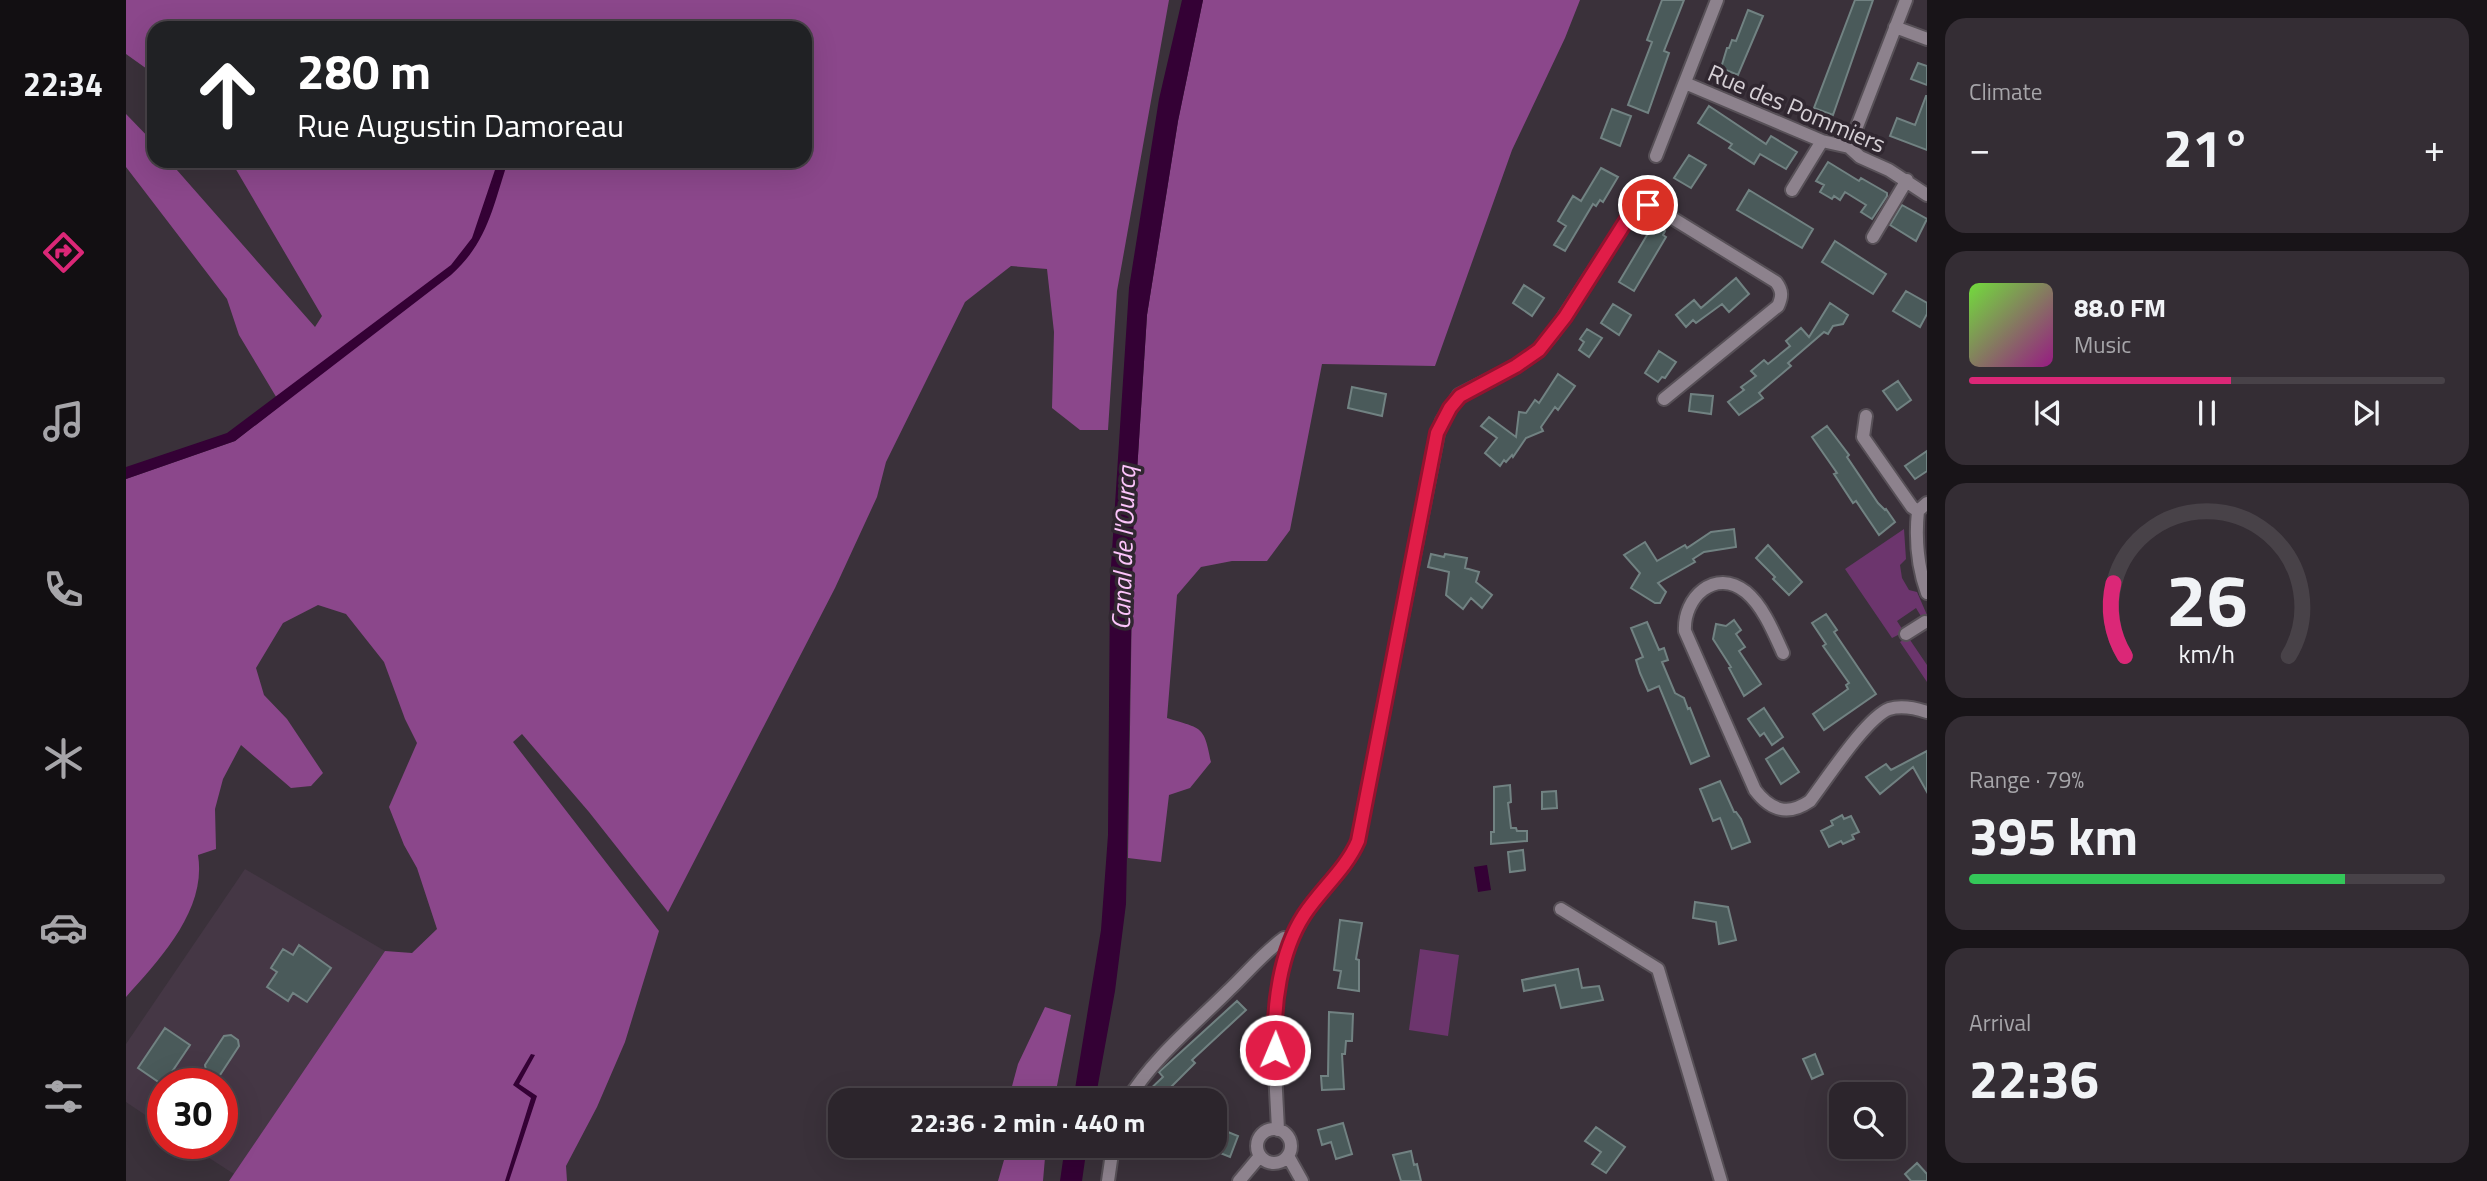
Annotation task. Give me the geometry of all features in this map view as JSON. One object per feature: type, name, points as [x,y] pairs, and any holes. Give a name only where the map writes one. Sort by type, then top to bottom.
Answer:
[{"type":"street","points":[[1656,156],[1717,0]]},
{"type":"street","points":[[1849,148],[1906,0]]},
{"type":"street","points":[[1895,27],[1927,40]]},
{"type":"street","name":"Rue des Pommiers","points":[[1685,83],[1822,141],[1849,148],[1860,157],[1907,180],[1927,195]]},
{"type":"street","points":[[1792,190],[1822,141]]},
{"type":"street","points":[[1872,237],[1907,180]]},
{"type":"street","points":[[1278,1130],[1274,1030],[1277,992],[1290,940],[1304,915],[1349,858],[1358,841],[1442,421],[1460,396],[1516,366],[1539,350],[1565,317],[1633,210],[1648,205],[1776,282],[1781,289],[1782,298],[1777,306],[1664,399]]},
{"type":"street","points":[[1866,416],[1863,437],[1912,507],[1923,507],[1916,537],[1917,555],[1927,593]]},
{"type":"street","points":[[1783,653],[1773,629],[1749,594],[1739,587],[1730,583],[1709,585],[1699,591],[1688,609],[1685,631],[1690,643],[1755,790],[1763,801],[1773,808],[1799,808],[1810,800],[1877,716],[1897,707],[1927,712]]},
{"type":"street","points":[[1906,634],[1925,622]]},
{"type":"street","points":[[1561,909],[1658,969],[1721,1181]]},
{"type":"street","points":[[1135,1088],[1158,1060],[1268,949],[1284,938],[1290,940]]},
{"type":"street","points":[[1278,1130],[1289,1138],[1291,1147],[1288,1156],[1281,1162],[1274,1163],[1260,1156],[1257,1147],[1262,1135],[1278,1130]]},
{"type":"street","points":[[1239,1181],[1260,1156]]},
{"type":"street","points":[[1288,1156],[1302,1181]]},
{"type":"street","points":[[1108,1181],[1111,1158]]},
{"type":"shaded area","points":[[126,0],[1169,0],[1117,291],[1108,430],[1080,430],[1052,408],[1054,332],[1047,269],[1011,266],[965,302],[886,462],[877,497],[835,588],[668,912],[589,812],[522,734],[513,742],[659,931],[625,1042],[597,1107],[566,1166],[567,1181],[229,1181],[385,951],[412,953],[437,929],[417,868],[404,845],[389,807],[417,743],[384,662],[346,614],[318,605],[283,623],[256,668],[264,695],[287,719],[323,773],[311,786],[291,788],[241,745],[223,779],[215,809],[216,849],[198,855],[199,875],[188,914],[166,950],[126,997],[126,479],[235,441],[281,405],[239,335],[227,299],[126,167],[126,114],[147,136],[147,168],[175,168],[315,327],[322,316],[235,168],[812,168],[812,21],[147,21],[147,69],[126,54]]},
{"type":"shaded area","points":[[1203,0],[1580,0],[1512,150],[1435,366],[1322,364],[1290,530],[1267,561],[1232,561],[1201,567],[1177,595],[1167,718],[1200,730],[1211,762],[1190,788],[1169,795],[1161,862],[1128,858],[1133,534],[1147,315],[1178,121]]},
{"type":"shaded area","points":[[1904,529],[1906,559],[1900,565],[1902,578],[1909,590],[1917,592],[1927,615],[1922,618],[1916,608],[1897,621],[1904,632],[1892,638],[1845,569]]},
{"type":"shaded area","points":[[1908,637],[1927,665],[1927,682],[1900,642]]},
{"type":"shaded area","points":[[245,869],[385,951],[234,1174],[211,1159],[238,1159],[238,1068],[147,1068],[147,1116],[126,1102],[126,1044]]},
{"type":"shaded area","points":[[1420,949],[1459,955],[1448,1036],[1409,1030]]},
{"type":"shaded area","points":[[1045,1007],[1071,1015],[1057,1088],[1012,1088],[1018,1064]]},
{"type":"shaded area","points":[[1005,1158],[1045,1158],[1043,1181],[998,1181]]},
{"type":"water","name":"Canal de l'Ourcq","points":[[1182,0],[1203,0],[1178,121],[1147,315],[1133,534],[1126,904],[1115,991],[1097,1088],[1075,1088],[1101,930],[1108,835],[1110,582],[1129,288],[1159,99]]},
{"type":"water","points":[[496,168],[506,168],[481,236],[473,250],[451,275],[235,441],[126,479],[126,467],[227,433],[451,265],[472,238]]},
{"type":"water","points":[[1487,865],[1491,890],[1478,892],[1474,867]]},
{"type":"water","points":[[531,1054],[535,1055],[519,1084],[537,1096],[509,1181],[505,1181],[531,1098],[513,1085]]},
{"type":"water","points":[[1063,1158],[1085,1158],[1082,1181],[1060,1181]]},
{"type":"building","points":[[1662,0],[1684,0],[1664,51],[1669,53],[1648,113],[1628,105],[1652,42],[1647,40]]},
{"type":"building","points":[[1855,0],[1873,0],[1833,115],[1814,108]]},
{"type":"building","points":[[1748,10],[1763,16],[1738,75],[1721,68],[1727,48],[1732,40],[1736,41]]},
{"type":"building","points":[[1918,63],[1927,66],[1927,85],[1911,79]]},
{"type":"building","points":[[1926,96],[1927,150],[1890,136],[1897,118],[1915,125]]},
{"type":"building","points":[[1709,106],[1766,144],[1771,136],[1797,152],[1786,169],[1760,154],[1754,164],[1729,148],[1732,144],[1698,123]]},
{"type":"building","points":[[1612,109],[1631,116],[1620,146],[1601,138]]},
{"type":"building","points":[[1689,155],[1706,165],[1691,188],[1674,178]]},
{"type":"building","points":[[1828,162],[1859,181],[1861,178],[1887,193],[1872,219],[1861,212],[1866,205],[1845,192],[1840,200],[1820,192],[1824,185],[1816,181]]},
{"type":"building","points":[[1601,168],[1618,177],[1603,202],[1600,200],[1596,206],[1593,204],[1565,251],[1554,245],[1566,226],[1558,221],[1573,196],[1581,201]]},
{"type":"building","points":[[1749,190],[1813,229],[1802,248],[1737,210]]},
{"type":"building","points":[[1902,205],[1927,219],[1916,241],[1890,225]]},
{"type":"building","points":[[1656,225],[1665,231],[1663,235],[1666,237],[1634,291],[1619,282],[1650,230]]},
{"type":"building","points":[[1835,241],[1886,274],[1873,294],[1822,262]]},
{"type":"building","points":[[1736,278],[1749,294],[1729,312],[1722,304],[1696,323],[1693,320],[1686,327],[1676,315],[1694,300],[1701,308]]},
{"type":"building","points":[[1524,285],[1544,298],[1532,316],[1513,303]]},
{"type":"building","points":[[1906,291],[1927,303],[1927,314],[1920,327],[1893,311]]},
{"type":"building","points":[[1830,303],[1848,315],[1843,324],[1833,326],[1828,334],[1824,332],[1788,363],[1791,366],[1759,393],[1763,398],[1739,415],[1728,402],[1744,390],[1741,387],[1756,376],[1751,371],[1764,360],[1768,364],[1790,346],[1786,341],[1801,328],[1809,337]]},
{"type":"building","points":[[1613,304],[1631,315],[1619,335],[1601,323]]},
{"type":"building","points":[[1587,329],[1602,338],[1589,357],[1579,350],[1584,342],[1580,339]]},
{"type":"building","points":[[1659,351],[1676,362],[1665,378],[1662,377],[1658,382],[1645,373]]},
{"type":"building","points":[[1558,374],[1575,386],[1558,410],[1555,407],[1541,427],[1543,431],[1526,438],[1513,457],[1512,455],[1506,462],[1504,460],[1500,466],[1485,453],[1497,438],[1481,426],[1489,417],[1516,437],[1519,412],[1526,413],[1535,400],[1539,403]]},
{"type":"building","points":[[1898,381],[1911,400],[1897,410],[1883,391]]},
{"type":"building","points":[[1352,387],[1386,394],[1382,416],[1348,408]]},
{"type":"building","points":[[1691,394],[1713,396],[1711,414],[1689,411]]},
{"type":"building","points":[[1827,426],[1849,455],[1847,457],[1878,503],[1895,522],[1879,535],[1856,501],[1853,503],[1834,474],[1837,473],[1812,437]]},
{"type":"building","points":[[1927,451],[1927,471],[1915,479],[1905,466]]},
{"type":"building","points":[[1734,529],[1736,547],[1704,552],[1693,559],[1695,562],[1658,583],[1666,592],[1660,603],[1655,603],[1631,588],[1640,573],[1624,555],[1645,542],[1657,561],[1685,545],[1687,548],[1711,532]]},
{"type":"building","points":[[1768,545],[1802,582],[1789,595],[1756,558]]},
{"type":"building","points":[[1431,554],[1467,558],[1465,568],[1479,572],[1476,582],[1492,595],[1482,608],[1471,598],[1463,609],[1446,595],[1449,572],[1428,567]]},
{"type":"building","points":[[1826,614],[1837,630],[1834,632],[1876,694],[1824,730],[1813,714],[1848,689],[1846,685],[1849,683],[1823,646],[1826,644],[1812,623]]},
{"type":"building","points":[[1734,620],[1741,630],[1736,634],[1745,647],[1739,651],[1761,684],[1744,696],[1729,668],[1731,667],[1713,639],[1716,624],[1726,626]]},
{"type":"building","points":[[1647,622],[1659,650],[1664,648],[1668,660],[1662,662],[1675,693],[1684,698],[1688,709],[1690,708],[1709,756],[1691,764],[1659,686],[1648,691],[1640,673],[1636,660],[1643,657],[1631,628]]},
{"type":"building","points":[[1764,708],[1783,737],[1772,745],[1764,733],[1760,736],[1748,719]]},
{"type":"building","points":[[1783,748],[1799,772],[1781,784],[1766,759]]},
{"type":"building","points":[[1927,751],[1927,792],[1913,767],[1880,794],[1866,777],[1886,764],[1891,770]]},
{"type":"building","points":[[1720,781],[1750,842],[1732,849],[1720,818],[1713,821],[1700,789]]},
{"type":"building","points":[[1510,785],[1511,802],[1508,803],[1511,828],[1527,831],[1527,841],[1491,844],[1491,832],[1494,832],[1494,787]]},
{"type":"building","points":[[1556,791],[1557,808],[1542,809],[1542,792]]},
{"type":"building","points":[[1842,815],[1844,819],[1851,816],[1859,832],[1852,835],[1854,839],[1829,847],[1821,831],[1833,825],[1831,821]]},
{"type":"building","points":[[1523,850],[1525,870],[1510,872],[1508,852]]},
{"type":"building","points":[[1695,902],[1728,907],[1736,940],[1719,944],[1716,922],[1693,918]]},
{"type":"building","points":[[1340,920],[1362,923],[1356,959],[1359,960],[1359,991],[1338,988],[1341,971],[1334,970]]},
{"type":"building","points":[[299,945],[331,968],[307,1002],[293,993],[288,1001],[267,987],[277,972],[271,968],[283,949],[293,955]]},
{"type":"building","points":[[1578,969],[1582,988],[1599,986],[1603,1000],[1561,1008],[1555,985],[1524,991],[1522,980]]},
{"type":"building","points":[[1237,1001],[1246,1010],[1192,1060],[1195,1063],[1170,1088],[1151,1088],[1163,1077],[1159,1072]]},
{"type":"building","points":[[1329,1012],[1353,1014],[1352,1041],[1346,1041],[1345,1054],[1342,1054],[1344,1089],[1322,1090],[1321,1076],[1328,1076]]},
{"type":"building","points":[[165,1028],[190,1045],[174,1068],[147,1068],[147,1074],[138,1068]]},
{"type":"building","points":[[231,1035],[238,1040],[239,1046],[225,1068],[206,1068],[205,1065],[224,1036]]},
{"type":"building","points":[[1815,1054],[1823,1074],[1812,1079],[1803,1059]]},
{"type":"building","points":[[1343,1123],[1352,1154],[1336,1159],[1331,1142],[1322,1145],[1318,1130]]},
{"type":"building","points":[[1596,1127],[1625,1147],[1606,1173],[1592,1164],[1601,1152],[1585,1141]]},
{"type":"building","points":[[1227,1132],[1238,1136],[1230,1157],[1227,1156]]},
{"type":"building","points":[[1411,1151],[1421,1181],[1401,1181],[1393,1155]]},
{"type":"building","points":[[1917,1163],[1927,1174],[1927,1181],[1911,1181],[1905,1174]]},
{"type":"route","points":[[1275,1050],[1277,992],[1290,940],[1304,915],[1349,858],[1358,841],[1437,433],[1442,421],[1460,396],[1516,366],[1539,350],[1565,317],[1633,210],[1648,205]]}]
